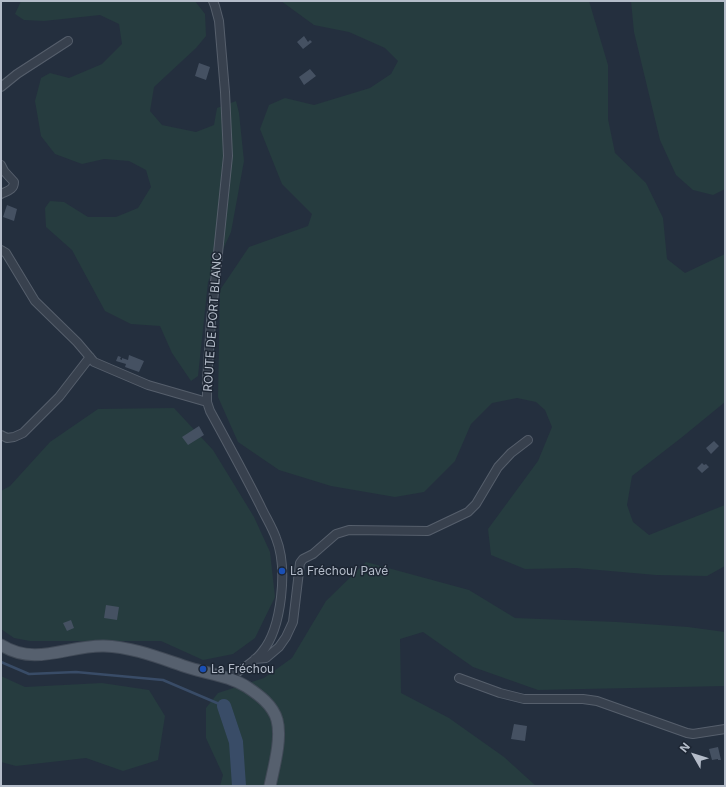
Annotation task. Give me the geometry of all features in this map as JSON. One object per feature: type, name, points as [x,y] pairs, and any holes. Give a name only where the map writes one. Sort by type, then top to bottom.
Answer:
[{"type":"main road","points":[[1,645],[15,652],[29,655],[43,655],[88,647],[104,646],[123,648],[228,678],[247,687],[263,699],[272,709],[277,719],[279,731],[270,786]]},
{"type":"street","name":"ROUTE DE PORT BLANC","points":[[213,1],[219,22],[228,156],[211,321],[207,381],[208,402],[210,411],[241,467],[277,539],[281,559],[282,580],[280,606],[276,625],[270,641],[254,660],[228,678]]},
{"type":"street","points":[[1,87],[17,74],[68,40]]},
{"type":"street","points":[[1,165],[4,171],[14,182],[12,189],[1,194]]},
{"type":"street","points":[[1,250],[6,254],[35,301],[77,342],[94,362],[148,385],[208,402]]},
{"type":"street","points":[[1,435],[7,438],[23,433],[59,397],[90,357]]},
{"type":"street","points":[[254,660],[266,658],[279,647],[286,637],[293,622],[300,563],[302,559],[313,554],[336,534],[349,530],[428,531],[468,512],[476,504],[498,467],[511,453],[528,440]]},
{"type":"street","points":[[459,678],[500,693],[524,699],[584,699],[597,701],[687,733],[693,734],[725,729]]},
{"type":"green space","points":[[21,1],[195,1],[205,14],[206,36],[196,48],[154,87],[150,111],[162,125],[196,132],[214,125],[217,108],[236,101],[239,113],[244,161],[231,232],[208,282],[198,376],[191,381],[172,353],[160,326],[131,324],[105,311],[72,250],[46,227],[45,208],[50,201],[64,202],[88,217],[116,217],[138,208],[151,187],[146,170],[129,161],[104,159],[82,164],[55,154],[41,136],[35,101],[41,78],[50,73],[69,78],[102,64],[122,44],[119,24],[100,15],[44,21],[24,20],[15,14]]},
{"type":"green space","points":[[281,1],[589,1],[608,65],[608,119],[615,153],[646,183],[663,218],[667,259],[685,273],[725,254],[725,402],[632,476],[627,505],[633,522],[649,535],[725,505],[725,566],[707,576],[656,575],[576,568],[525,569],[491,555],[488,529],[538,461],[552,427],[545,410],[536,402],[517,398],[492,403],[471,424],[455,461],[424,492],[395,497],[331,486],[279,470],[238,442],[218,397],[220,290],[249,247],[308,226],[312,214],[282,184],[260,129],[269,105],[285,98],[314,105],[370,88],[391,74],[398,61],[385,48],[349,32],[314,25]]},
{"type":"green space","points":[[631,1],[725,1],[725,189],[713,195],[693,190],[676,175],[660,140],[634,32]]},
{"type":"green space","points":[[174,408],[213,450],[254,517],[270,552],[275,597],[255,638],[233,654],[203,660],[161,641],[30,641],[14,638],[1,629],[1,491],[10,486],[50,442],[98,409]]},
{"type":"green space","points":[[366,562],[469,590],[515,618],[617,622],[688,627],[725,632],[725,686],[538,690],[473,667],[423,632],[400,639],[401,693],[449,718],[504,757],[536,786],[220,786],[223,775],[206,738],[206,708],[218,693],[264,678],[292,658],[326,601]]},
{"type":"green space","points":[[1,676],[25,687],[102,683],[149,690],[165,716],[158,760],[123,771],[86,758],[16,766],[1,762]]},
{"type":"building","points":[[304,36],[308,42],[310,40],[312,42],[303,49],[297,42]]},
{"type":"building","points":[[199,63],[210,67],[206,80],[195,76]]},
{"type":"building","points":[[310,69],[316,76],[304,85],[299,77]]},
{"type":"building","points":[[7,205],[17,209],[14,221],[3,217]]},
{"type":"building","points":[[129,355],[144,361],[139,372],[125,367],[126,364],[116,361],[118,356],[121,357],[120,359],[122,360],[122,358],[128,360]]},
{"type":"building","points":[[199,426],[204,435],[188,445],[182,437]]},
{"type":"building","points":[[714,441],[719,446],[711,454],[706,448]]},
{"type":"building","points":[[702,463],[709,467],[702,473],[697,468]]},
{"type":"building","points":[[106,605],[119,607],[117,620],[104,618]]},
{"type":"building","points":[[71,620],[74,628],[67,631],[63,623]]},
{"type":"building","points":[[514,724],[527,726],[525,741],[511,739]]},
{"type":"building","points":[[718,747],[721,760],[712,760],[709,749]]},
{"type":"waterway","points":[[1,662],[29,674],[76,672],[163,680],[224,706]]},
{"type":"waterway","points":[[224,706],[236,742],[239,786]]},
{"type":"place","name":"La Fréchou/ Pavé","points":[[282,571]]},
{"type":"place","name":"La Fréchou","points":[[203,669]]}]
